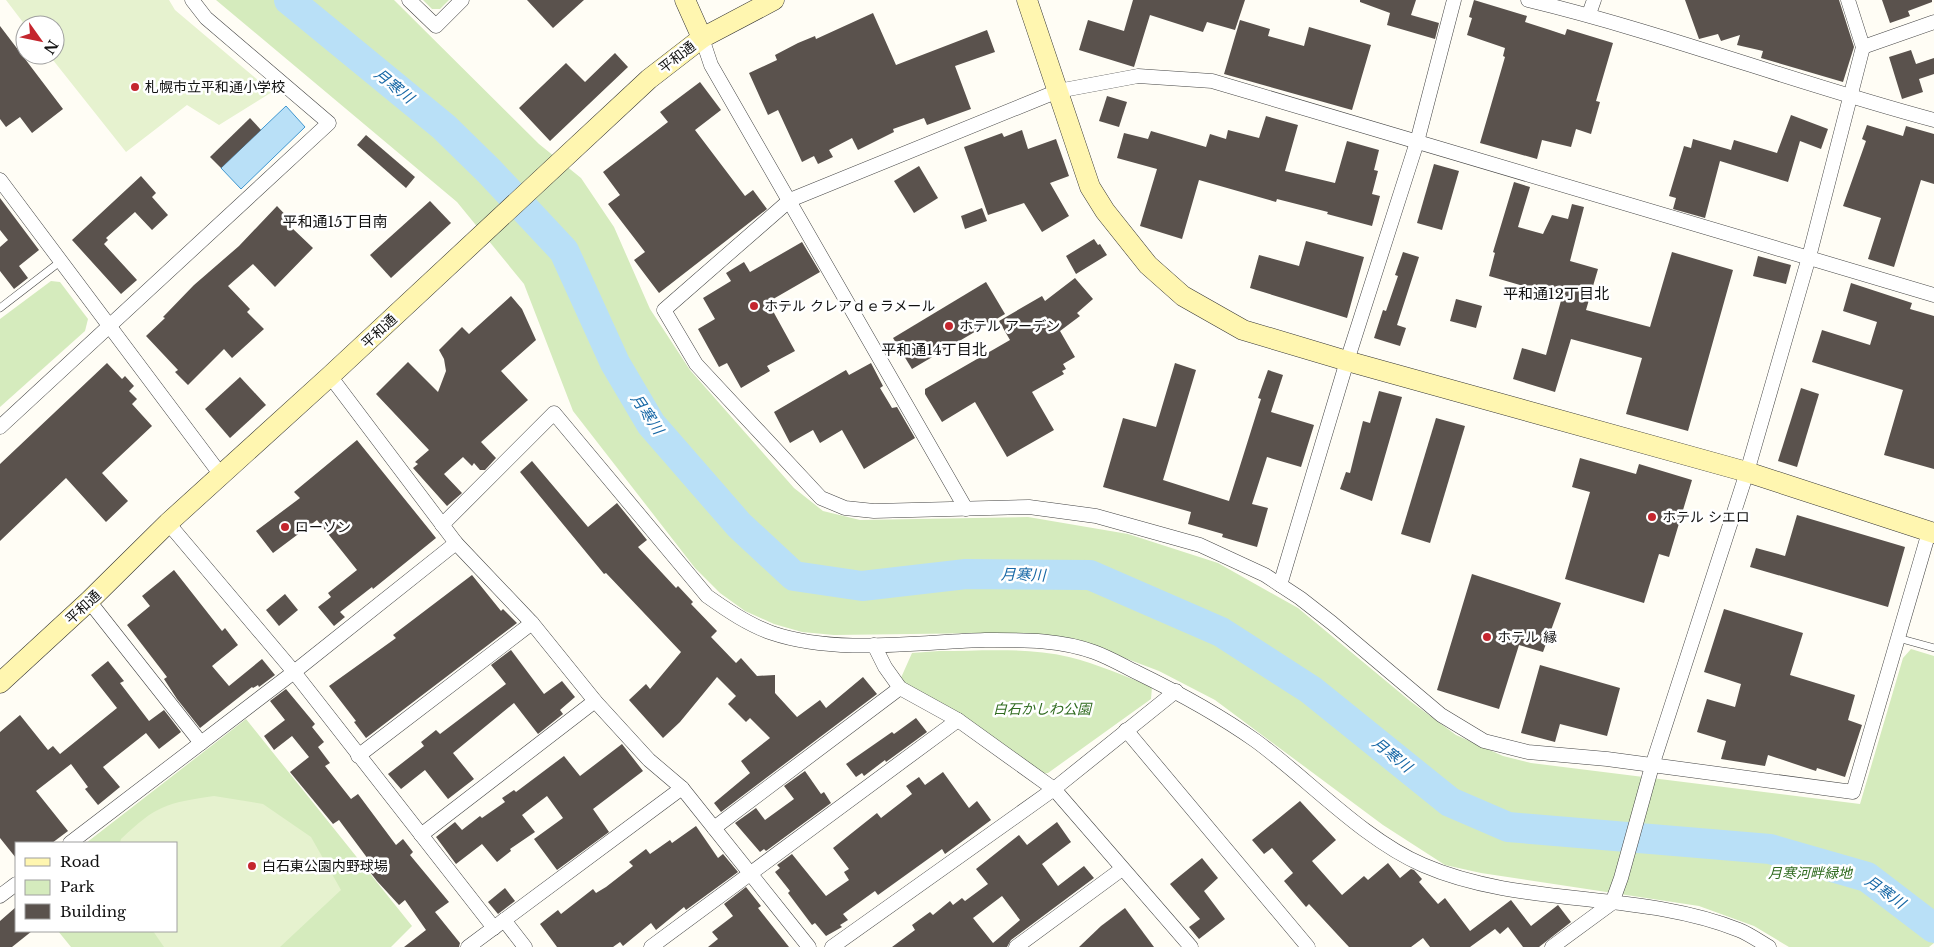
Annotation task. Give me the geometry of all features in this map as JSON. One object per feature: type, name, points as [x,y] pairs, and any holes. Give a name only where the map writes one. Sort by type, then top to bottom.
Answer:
[{"type":"street","points":[[0,427],[329,123],[206,18],[192,0]]},
{"type":"street","points":[[408,0],[436,26],[462,0]]},
{"type":"street","points":[[685,0],[711,64],[966,509]]},
{"type":"street","name":"平和通","points":[[0,683],[89,601],[168,523],[330,376],[649,79],[702,38],[774,0]]},
{"type":"street","points":[[1027,0],[1058,91],[1090,187],[1105,212],[1148,265],[1183,296],[1243,330],[1347,362],[1747,472],[1932,532],[1898,638],[1853,792],[1607,759],[1528,752],[1484,741],[1441,715],[1332,623],[1265,575],[1200,545],[1096,516],[1029,507],[874,511],[845,508],[821,498],[696,364],[664,310],[790,200],[1058,91],[1138,76],[1212,81],[1934,295]]},
{"type":"street","points":[[1280,586],[1347,362],[1417,142],[1454,0]]},
{"type":"street","points":[[1528,0],[1589,14],[1850,98],[1934,120]]},
{"type":"street","points":[[1589,14],[1594,0]]},
{"type":"street","points":[[1552,947],[1612,903],[1621,878],[1652,766],[1747,472],[1809,257],[1864,47],[1848,0]]},
{"type":"street","points":[[1864,47],[1934,22]]},
{"type":"street","points":[[0,180],[220,475]]},
{"type":"street","points":[[330,376],[456,543],[532,623],[595,701],[649,760],[682,788],[809,947]]},
{"type":"street","points":[[442,525],[554,413],[707,596],[737,617],[773,633],[819,643],[874,645],[1034,639],[1093,651],[1176,691],[1256,741],[1376,838],[1418,863],[1450,876],[1488,886],[1693,914],[1742,930],[1769,947]]},
{"type":"street","points":[[168,523],[294,672],[421,835],[499,924],[525,947]]},
{"type":"street","points":[[71,842],[202,744],[456,543]]},
{"type":"street","points":[[89,601],[202,744]]},
{"type":"street","points":[[358,756],[532,623]]},
{"type":"street","points":[[874,645],[885,667],[900,688],[958,720],[1054,789],[1191,947]]},
{"type":"street","points":[[714,828],[900,688]]},
{"type":"street","points":[[832,947],[1054,789],[1176,691]]},
{"type":"street","points":[[421,835],[595,701]]},
{"type":"street","points":[[651,947],[958,720]]},
{"type":"street","points":[[1126,730],[1308,947]]},
{"type":"street","points":[[468,947],[682,788]]},
{"type":"street","points":[[1016,947],[1122,869]]},
{"type":"street","points":[[0,896],[15,885]]},
{"type":"lane","points":[[0,308],[61,261]]},
{"type":"lane","points":[[1898,638],[1934,648]]},
{"type":"green space","points":[[6,0],[169,0],[175,10],[272,92],[219,125],[187,105],[126,152],[57,65],[65,65],[65,15],[17,15]]},
{"type":"green space","name":"月寒河畔緑地","points":[[216,0],[394,0],[539,144],[581,178],[614,227],[650,309],[690,370],[794,488],[823,511],[860,520],[1028,517],[1128,534],[1218,563],[1298,608],[1410,701],[1456,735],[1503,756],[1531,763],[1860,804],[1903,658],[1911,649],[1934,656],[1934,943],[1929,947],[1789,947],[1754,926],[1699,906],[1481,873],[1445,865],[1383,825],[1215,700],[1159,671],[1093,646],[1035,635],[988,633],[834,635],[802,632],[774,624],[745,611],[720,593],[695,568],[573,411],[524,284],[457,202]]},
{"type":"green space","points":[[423,0],[449,0],[440,9],[432,9]]},
{"type":"green space","points":[[51,281],[60,282],[88,319],[85,331],[0,407],[0,319]]},
{"type":"green space","name":"白石かしわ公園","points":[[939,651],[1021,651],[1069,657],[1152,687],[1151,699],[1048,773],[1041,774],[900,680],[912,653]]},
{"type":"green space","points":[[246,719],[412,926],[391,947],[71,947],[59,932],[178,932],[178,842],[87,842]]},
{"type":"green space","name":"白石東公園内野球場","points":[[214,796],[263,804],[311,837],[341,890],[280,947],[164,947],[154,932],[178,932],[178,842],[120,842],[133,828],[154,812],[163,807]]},
{"type":"water","points":[[286,106],[305,127],[241,189],[221,168]]},
{"type":"building","points":[[527,0],[584,0],[553,28]]},
{"type":"building","points":[[1133,0],[1245,0],[1235,30],[1207,22],[1203,32],[1150,15],[1134,67],[1079,50],[1088,20],[1124,31]]},
{"type":"building","points":[[1360,0],[1416,0],[1411,15],[1439,23],[1435,39],[1387,25],[1390,13],[1360,2]]},
{"type":"building","points":[[1474,0],[1527,16],[1525,22],[1565,35],[1567,29],[1613,43],[1596,101],[1600,102],[1591,134],[1576,129],[1571,147],[1542,140],[1537,159],[1480,143],[1505,57],[1503,56],[1505,48],[1467,35],[1472,18],[1469,17]]},
{"type":"building","points":[[1685,0],[1839,0],[1854,47],[1843,82],[1761,58],[1763,51],[1737,45],[1740,35],[1721,41],[1718,34],[1699,39]]},
{"type":"building","points":[[1882,0],[1932,0],[1932,2],[1908,11],[1910,16],[1890,23]]},
{"type":"building","points":[[873,13],[896,65],[987,30],[995,52],[955,66],[971,109],[927,125],[924,118],[893,129],[894,132],[858,150],[852,138],[829,150],[833,157],[818,164],[814,156],[802,162],[778,110],[768,115],[749,73],[777,60],[775,55],[798,43],[815,36],[816,39]]},
{"type":"building","points":[[1240,20],[1270,29],[1268,36],[1304,46],[1309,27],[1371,45],[1352,110],[1224,74]]},
{"type":"building","points":[[0,26],[15,46],[15,65],[30,65],[63,109],[32,133],[20,117],[6,127],[0,119]]},
{"type":"building","points":[[1911,50],[1916,64],[1934,58],[1934,74],[1919,79],[1923,92],[1902,99],[1889,57]]},
{"type":"building","points":[[615,53],[628,67],[550,141],[519,108],[566,63],[585,82]]},
{"type":"building","points":[[700,82],[721,110],[695,130],[745,196],[753,190],[767,209],[659,293],[634,260],[645,252],[608,204],[620,195],[603,172],[668,122],[660,112]]},
{"type":"building","points":[[1107,96],[1127,102],[1119,127],[1099,121]]},
{"type":"building","points":[[1791,115],[1828,129],[1821,149],[1800,141],[1788,182],[1720,161],[1705,218],[1673,209],[1676,198],[1669,196],[1684,146],[1691,148],[1693,139],[1731,150],[1734,140],[1777,153]]},
{"type":"building","points":[[1266,116],[1298,125],[1285,171],[1335,183],[1347,141],[1379,150],[1374,170],[1378,171],[1372,194],[1380,196],[1372,226],[1327,214],[1328,212],[1277,199],[1276,202],[1199,180],[1182,239],[1140,226],[1157,169],[1117,158],[1124,133],[1148,139],[1151,131],[1206,147],[1210,134],[1226,139],[1228,130],[1259,138]]},
{"type":"building","points":[[250,118],[261,130],[221,168],[210,157]]},
{"type":"building","points":[[1867,125],[1903,136],[1906,126],[1934,134],[1934,184],[1921,180],[1894,267],[1868,259],[1881,218],[1843,206],[1866,141],[1862,139]]},
{"type":"building","points":[[1022,130],[1028,149],[1056,139],[1069,176],[1050,183],[1069,216],[1042,232],[1024,203],[988,215],[964,147],[1002,133],[1004,137]]},
{"type":"building","points":[[366,135],[415,177],[406,188],[357,145]]},
{"type":"building","points":[[1434,164],[1459,171],[1442,230],[1417,223]]},
{"type":"building","points":[[919,166],[938,198],[914,213],[894,181]]},
{"type":"building","points":[[141,176],[156,193],[152,197],[168,215],[152,230],[135,212],[106,238],[108,240],[104,244],[137,280],[121,294],[72,240]]},
{"type":"building","points":[[1514,182],[1530,187],[1518,227],[1543,234],[1552,215],[1568,219],[1572,204],[1584,207],[1570,261],[1598,269],[1586,310],[1650,327],[1672,252],[1733,270],[1688,431],[1626,414],[1642,358],[1571,339],[1555,392],[1513,379],[1522,348],[1546,355],[1562,297],[1489,276],[1495,253],[1493,252]]},
{"type":"building","points":[[0,198],[39,250],[19,266],[28,278],[14,289],[0,271],[0,247],[8,240],[0,230]]},
{"type":"building","points":[[430,201],[451,223],[391,278],[370,255]]},
{"type":"building","points":[[277,206],[294,224],[291,227],[313,248],[275,287],[253,264],[228,286],[250,309],[247,312],[264,329],[232,358],[224,349],[188,385],[175,372],[178,370],[146,336],[194,285],[239,246]]},
{"type":"building","points":[[982,208],[987,221],[965,229],[961,216]]},
{"type":"building","points":[[1094,239],[1098,245],[1100,244],[1107,255],[1076,274],[1066,256]]},
{"type":"building","points":[[1306,241],[1364,257],[1347,318],[1250,288],[1259,255],[1299,266]]},
{"type":"building","points":[[802,242],[820,272],[768,302],[795,351],[767,366],[770,371],[741,388],[727,363],[719,367],[698,329],[715,319],[703,298],[731,281],[726,273],[744,262],[750,272]]},
{"type":"building","points":[[1403,252],[1419,257],[1397,325],[1406,328],[1400,346],[1374,338],[1383,310],[1386,311],[1398,276],[1395,275]]},
{"type":"building","points":[[1758,256],[1791,265],[1786,284],[1753,276]]},
{"type":"building","points":[[1075,278],[1093,299],[1077,313],[1080,316],[1060,331],[1075,357],[1063,364],[1066,369],[1062,371],[1064,374],[1032,392],[1054,430],[1007,457],[975,402],[942,422],[925,394],[925,389],[1010,340],[999,321],[1042,296],[1045,301]]},
{"type":"building","name":"ホテル アーデン","points":[[986,282],[1005,314],[912,369],[893,338]]},
{"type":"building","points":[[1851,283],[1912,303],[1910,309],[1934,316],[1934,469],[1884,455],[1903,390],[1812,362],[1822,330],[1870,345],[1877,322],[1843,311]]},
{"type":"building","points":[[511,296],[522,309],[536,340],[501,371],[528,400],[481,442],[496,458],[485,470],[480,470],[474,463],[472,466],[463,457],[444,474],[462,493],[447,506],[413,468],[418,464],[415,462],[429,450],[376,394],[408,362],[438,392],[446,371],[444,359],[439,350],[462,327],[469,334]]},
{"type":"building","points":[[1456,299],[1482,306],[1476,328],[1450,321]]},
{"type":"building","points":[[107,363],[122,379],[125,376],[134,386],[129,391],[137,399],[132,404],[152,426],[102,473],[128,501],[106,522],[66,478],[0,541],[0,464]]},
{"type":"building","points":[[871,363],[883,386],[880,388],[892,408],[897,407],[915,438],[864,469],[842,430],[820,443],[813,430],[790,443],[774,412],[846,370],[849,375]]},
{"type":"building","points":[[1175,363],[1196,370],[1163,480],[1229,501],[1261,399],[1258,398],[1268,370],[1283,375],[1271,412],[1314,425],[1301,467],[1267,457],[1252,504],[1268,508],[1257,547],[1222,537],[1223,534],[1188,524],[1191,512],[1103,487],[1123,418],[1156,427]]},
{"type":"building","points":[[240,377],[266,405],[230,438],[205,409]]},
{"type":"building","points":[[1801,388],[1819,394],[1797,467],[1778,461]]},
{"type":"building","points":[[1379,391],[1402,397],[1372,501],[1340,489],[1346,472],[1350,473],[1363,421],[1370,423]]},
{"type":"building","points":[[1436,418],[1465,426],[1430,543],[1401,534]]},
{"type":"building","points":[[357,440],[436,538],[373,589],[372,587],[340,612],[345,617],[334,626],[318,607],[331,597],[328,593],[357,570],[317,520],[273,553],[256,531],[300,498],[294,492]]},
{"type":"building","points":[[1580,458],[1636,474],[1639,464],[1692,480],[1669,557],[1659,554],[1644,603],[1565,579],[1590,492],[1572,487]]},
{"type":"building","points":[[532,461],[588,527],[617,503],[647,540],[638,547],[676,588],[678,586],[693,602],[691,604],[717,631],[711,637],[736,663],[741,658],[757,676],[775,675],[775,693],[797,717],[820,700],[826,708],[863,677],[877,694],[721,812],[714,803],[750,773],[741,761],[770,738],[750,718],[746,722],[728,704],[736,696],[717,677],[680,722],[663,738],[629,700],[646,684],[650,689],[681,652],[606,573],[604,574],[520,472]]},
{"type":"building","points":[[1797,515],[1905,547],[1888,607],[1750,567],[1756,548],[1785,556]]},
{"type":"building","points":[[174,570],[222,631],[225,628],[238,645],[212,666],[229,686],[262,659],[275,675],[259,687],[258,685],[252,687],[200,728],[164,679],[167,677],[127,625],[150,606],[142,596]]},
{"type":"building","name":"ホテル 縁","points":[[1472,574],[1561,603],[1543,652],[1519,645],[1499,709],[1437,690]]},
{"type":"building","points":[[472,575],[501,611],[503,609],[517,623],[366,738],[354,722],[356,721],[329,686],[396,638],[393,635]]},
{"type":"building","points":[[285,594],[298,610],[279,626],[266,610]]},
{"type":"building","points":[[1724,609],[1803,633],[1790,675],[1855,695],[1848,720],[1862,725],[1845,777],[1817,768],[1816,771],[1768,755],[1765,766],[1721,759],[1726,741],[1697,732],[1707,699],[1735,707],[1741,684],[1704,672]]},
{"type":"building","points":[[511,650],[544,694],[562,681],[575,697],[560,710],[563,714],[538,734],[514,703],[453,753],[474,779],[448,799],[425,770],[401,789],[388,774],[424,746],[421,742],[436,730],[440,734],[506,684],[491,665]]},
{"type":"building","points":[[108,661],[124,681],[120,683],[149,721],[164,710],[181,732],[159,749],[146,733],[103,767],[120,787],[98,805],[85,789],[88,787],[71,764],[36,791],[68,831],[53,842],[15,842],[15,857],[0,838],[0,732],[20,715],[48,750],[53,746],[60,754],[117,708],[91,675]]},
{"type":"building","points":[[1540,665],[1620,688],[1607,736],[1560,724],[1555,742],[1521,733]]},
{"type":"building","points":[[286,689],[315,724],[312,727],[324,742],[318,747],[330,763],[325,766],[351,799],[358,794],[396,845],[403,839],[413,852],[410,855],[449,902],[435,912],[460,943],[459,947],[404,947],[426,930],[405,900],[399,905],[377,881],[366,867],[371,863],[339,820],[333,824],[290,772],[309,757],[292,736],[274,750],[264,736],[285,720],[270,701]]},
{"type":"building","points":[[916,718],[927,732],[864,776],[862,773],[856,777],[846,764]]},
{"type":"building","points":[[622,744],[643,771],[593,809],[609,832],[557,870],[534,839],[563,818],[547,796],[522,815],[535,832],[510,849],[511,851],[497,862],[482,844],[456,864],[436,837],[455,822],[462,830],[480,816],[482,818],[505,802],[502,798],[514,790],[516,792],[564,756],[580,776]]},
{"type":"building","points":[[805,771],[821,794],[824,792],[831,803],[766,851],[764,849],[760,852],[735,823],[756,808],[765,820],[794,799],[784,786]]},
{"type":"building","points":[[943,772],[969,808],[977,801],[991,820],[945,854],[942,849],[878,895],[875,891],[843,914],[848,920],[840,925],[842,927],[826,936],[815,923],[812,925],[788,893],[790,891],[775,872],[780,868],[777,865],[792,854],[826,896],[849,880],[844,872],[849,869],[833,848],[877,813],[881,818],[912,794],[906,786],[919,777],[925,785]]},
{"type":"building","points":[[1300,801],[1336,840],[1312,861],[1342,895],[1364,876],[1368,880],[1388,863],[1400,878],[1411,869],[1414,870],[1422,879],[1419,882],[1438,904],[1445,898],[1470,931],[1511,900],[1531,926],[1558,905],[1571,922],[1539,947],[1523,947],[1508,927],[1500,934],[1495,929],[1470,947],[1430,947],[1423,938],[1411,947],[1349,947],[1309,904],[1306,907],[1284,881],[1293,873],[1272,848],[1264,854],[1252,840]]},
{"type":"building","points":[[1057,822],[1071,842],[1042,864],[1058,886],[1084,866],[1094,878],[1011,940],[1007,947],[892,947],[915,930],[912,925],[930,912],[933,915],[950,901],[953,905],[962,898],[965,901],[988,884],[976,869],[1019,835],[1027,845]],"holes":[[[1002,896],[1020,920],[993,943],[973,918]]]},
{"type":"building","points":[[696,826],[718,858],[723,854],[738,872],[686,910],[684,907],[656,930],[651,923],[623,946],[620,942],[613,947],[557,947],[540,924],[558,910],[561,914],[593,889],[596,893],[606,887],[633,866],[629,862],[646,849],[650,854],[670,840],[672,843]]},
{"type":"building","points":[[1202,858],[1218,878],[1204,891],[1225,919],[1199,939],[1189,927],[1200,919],[1170,884]]},
{"type":"building","points":[[746,887],[761,906],[758,908],[789,947],[708,947],[718,939],[712,932],[733,916],[724,904]]},
{"type":"building","points":[[505,888],[515,901],[498,914],[488,902]]},
{"type":"building","points":[[15,908],[15,932],[31,932],[12,947],[0,947],[0,921]]},
{"type":"building","points":[[1125,908],[1154,947],[1079,947],[1101,926]]},
{"type":"waterway","name":"月寒川","points":[[289,0],[444,127],[489,171],[564,251],[615,363],[651,424],[739,525],[794,576],[862,586],[966,574],[1090,575],[1221,632],[1311,690],[1450,802],[1508,827],[1770,849],[1867,877],[1934,928]]},
{"type":"place","name":"札幌市立平和通小学校","points":[[135,87]]},
{"type":"place","name":"ホテル クレアｄｅラメール","points":[[754,306]]},
{"type":"place","name":"ホテル アーデン","points":[[949,326]]},
{"type":"place","name":"ホテル シエロ","points":[[1652,517]]},
{"type":"place","name":"ローソン","points":[[285,527]]},
{"type":"place","name":"ホテル 縁","points":[[1487,637]]},
{"type":"place","name":"白石東公園内野球場","points":[[252,866]]},
{"type":"district","name":"平和通15丁目南","points":[[335,222]]},
{"type":"district","name":"平和通12丁目北","points":[[1556,294]]},
{"type":"district","name":"平和通14丁目北","points":[[934,350]]}]
